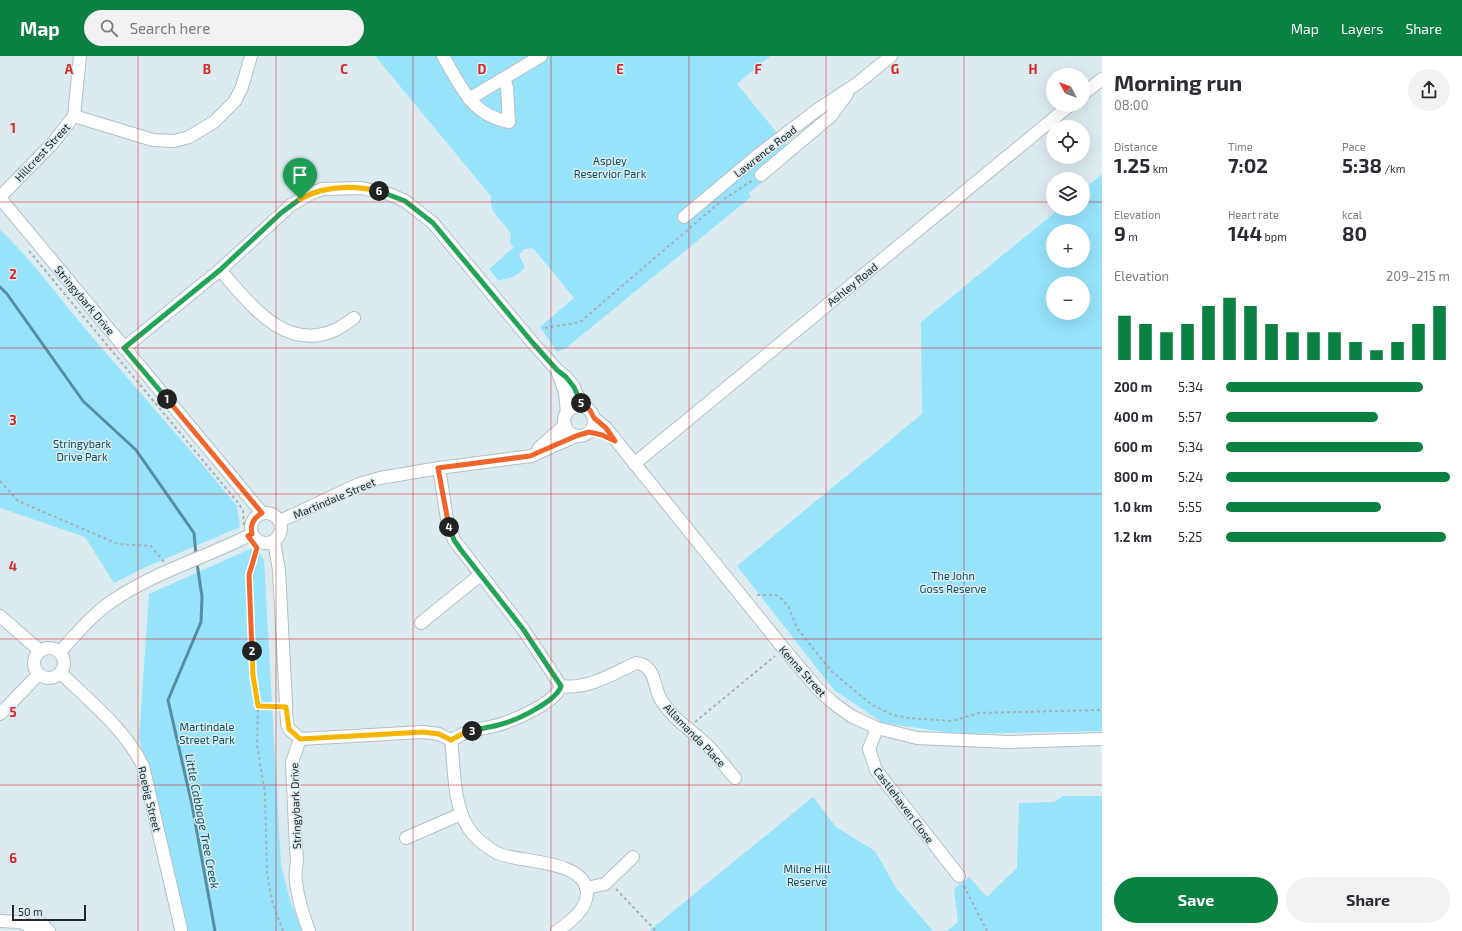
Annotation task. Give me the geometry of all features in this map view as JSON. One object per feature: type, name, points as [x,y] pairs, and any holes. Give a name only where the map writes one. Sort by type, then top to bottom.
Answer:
[{"type":"street","name":"Hillcrest Street","points":[[0,197],[52,144],[74,116],[80,56]]},
{"type":"street","points":[[74,116],[154,140],[174,141],[189,137],[214,122],[235,101],[242,87],[251,56]]},
{"type":"street","points":[[443,56],[469,99],[482,113],[496,120],[509,122],[507,88],[504,78]]},
{"type":"street","points":[[469,99],[541,56]]},
{"type":"street","name":"Lawrence Road","points":[[684,217],[764,150],[817,110],[850,89],[891,56]]},
{"type":"street","points":[[1090,88],[1102,78]]},
{"type":"street","name":"Lawrence Road","points":[[761,175],[831,116],[850,89]]},
{"type":"street","name":"Ashley Road","points":[[634,464],[1061,112]]},
{"type":"street","name":"Kenna Street","points":[[124,348],[220,270],[281,213],[310,194],[331,188],[361,188],[389,194],[405,201],[433,223],[557,370],[566,377],[574,387],[582,406],[590,410],[594,418],[606,428],[784,649],[817,688],[832,702],[851,716],[877,728],[917,738],[1008,742],[1102,739]]},
{"type":"street","name":"Stringybark Drive","points":[[0,197],[262,513],[274,515],[280,521]]},
{"type":"street","points":[[220,270],[263,317],[284,330],[296,334],[322,334],[336,330],[354,318]]},
{"type":"street","name":"Kenna Street","points":[[557,370],[565,392],[567,412],[565,425]]},
{"type":"street","points":[[567,412],[574,407],[582,406]]},
{"type":"street","points":[[530,456],[565,425],[569,432],[576,436],[589,432],[593,426],[594,418]]},
{"type":"street","name":"Kenna Street","points":[[589,432],[602,435],[615,441]]},
{"type":"street","name":"Martindale Street","points":[[280,521],[359,484],[380,478],[438,468],[530,456],[576,436]]},
{"type":"street","points":[[438,468],[447,519],[454,540],[523,629],[561,686],[560,690],[549,701],[503,724],[464,733],[451,740]]},
{"type":"street","points":[[250,535],[254,519],[262,513]]},
{"type":"street","points":[[250,535],[259,542],[274,542],[282,530],[280,521]]},
{"type":"street","points":[[60,652],[101,610],[119,596],[144,582],[218,551],[250,535]]},
{"type":"street","points":[[274,542],[279,570],[286,707],[289,729],[300,739],[423,732],[439,734],[451,740]]},
{"type":"street","points":[[421,623],[480,575]]},
{"type":"street","points":[[0,616],[40,651]]},
{"type":"street","points":[[48,648],[60,652],[64,660],[61,673],[50,678],[39,674],[35,665],[37,655],[40,651],[48,648]]},
{"type":"street","name":"Allamanda Place","points":[[561,686],[573,688],[584,686],[636,663],[643,664],[649,668],[661,699],[687,729],[706,745],[735,778]]},
{"type":"street","name":"Roebig Street","points":[[61,673],[125,738],[135,750],[143,766],[181,929]]},
{"type":"street","points":[[0,714],[39,674]]},
{"type":"street","name":"Castlehaven Close","points":[[877,728],[869,749],[876,770],[958,876]]},
{"type":"street","name":"Stringybark Drive","points":[[300,739],[292,762],[296,850],[298,861],[296,881],[302,912],[309,931]]},
{"type":"street","points":[[451,740],[461,814],[473,834],[482,843],[496,853],[513,858],[564,868],[581,878],[586,888],[585,905],[557,931]]},
{"type":"street","points":[[406,838],[461,814]]},
{"type":"street","points":[[586,888],[605,884],[633,857]]},
{"type":"street","points":[[0,921],[25,923],[32,929],[42,924],[49,931]]},
{"type":"path","points":[[545,328],[580,322],[724,199],[761,175]]},
{"type":"path","points":[[26,247],[239,504],[243,511],[243,528],[250,535],[257,548],[249,575],[253,675],[258,706],[257,745],[265,794],[267,874],[272,901],[284,931]]},
{"type":"path","points":[[0,481],[18,501],[118,544],[150,546],[166,564]]},
{"type":"path","points":[[756,595],[776,595],[783,600],[790,608],[797,628],[832,671],[872,705],[893,715],[908,718],[952,721],[979,713],[1102,710]]},
{"type":"path","points":[[687,729],[784,649]]},
{"type":"path","points":[[258,706],[286,707]]},
{"type":"path","points":[[958,876],[987,931]]},
{"type":"path","points":[[605,884],[611,890],[616,889],[656,931]]},
{"type":"green space","name":"Aspley Reservior Park","points":[[375,56],[770,56],[737,84],[795,155],[749,193],[751,197],[566,348],[557,352],[540,327],[574,298],[533,248],[524,249],[519,255],[525,267],[520,273],[507,279],[498,280],[489,269],[514,247],[510,243],[511,234],[494,213],[491,203],[491,196]]},
{"type":"green space","name":"The John Goss Reserve","points":[[1102,174],[1102,731],[959,734],[883,723],[834,690],[737,566],[922,414],[921,322],[1050,216],[1090,216],[1090,184]]},
{"type":"green space","name":"Stringybark Drive Park","points":[[0,230],[37,269],[93,338],[237,506],[240,527],[146,567],[114,583],[85,537],[0,508]]},
{"type":"green space","name":"Martindale Street Park","points":[[250,549],[259,552],[264,560],[281,865],[290,900],[302,931],[187,931],[139,738],[149,594]]},
{"type":"green space","points":[[1063,796],[1102,796],[1102,931],[947,931],[958,922],[954,889],[969,877],[987,897],[1017,868],[1019,803],[1054,802]]},
{"type":"green space","name":"Milne Hill Reserve","points":[[813,797],[836,827],[875,851],[896,888],[933,931],[649,931]]},
{"type":"waterway","name":"Little Cabbage Tree Creek","points":[[0,287],[7,294],[83,401],[136,450],[194,533],[196,555]]},
{"type":"waterway","name":"Little Cabbage Tree Creek","points":[[197,563],[202,597],[201,622],[168,700],[192,805],[215,931]]},
{"type":"route","points":[[361,188],[389,194],[405,201],[419,211],[433,223],[532,342],[557,370],[566,377],[574,387],[582,406],[590,410],[594,418],[606,428],[615,441],[602,435],[589,432],[585,435],[576,436],[530,456],[438,468],[447,519],[454,540],[523,629],[561,686],[560,690],[549,701],[503,724],[464,733],[458,738],[451,740],[439,734],[423,732],[300,739],[289,729],[286,707],[258,706],[253,675],[249,575],[257,548],[248,536],[252,534],[251,529],[254,519],[262,513],[252,503],[124,348],[220,270],[281,213],[300,199],[322,189],[361,188]]}]
